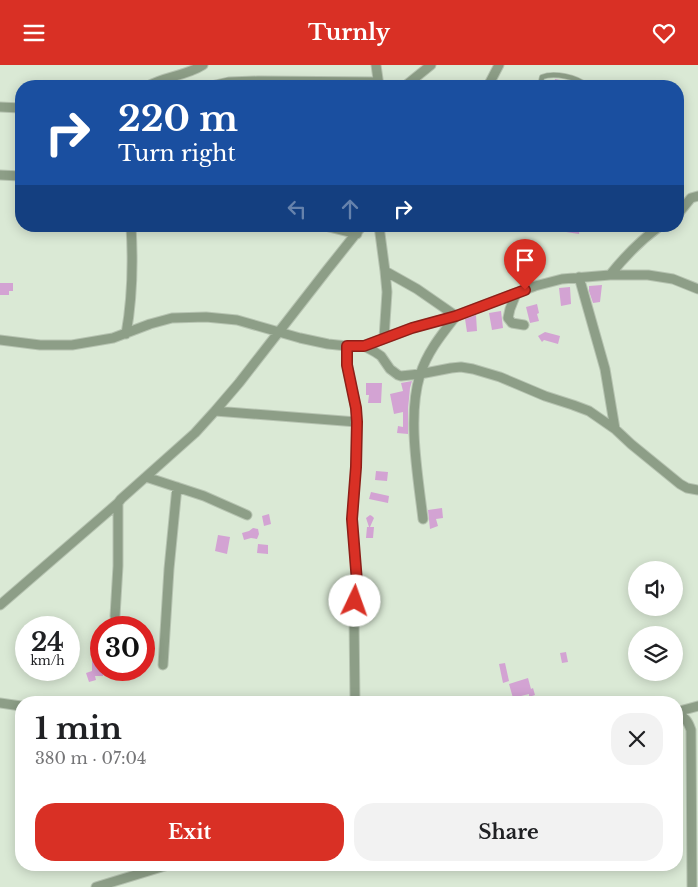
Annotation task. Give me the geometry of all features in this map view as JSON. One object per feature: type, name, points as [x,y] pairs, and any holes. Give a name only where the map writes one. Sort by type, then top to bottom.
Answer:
[{"type":"street","points":[[162,80],[187,73],[203,65]]},
{"type":"street","points":[[376,65],[378,80]]},
{"type":"street","points":[[412,80],[431,65]]},
{"type":"street","points":[[491,80],[499,65]]},
{"type":"street","points":[[0,107],[15,108]]},
{"type":"street","points":[[0,175],[15,176]]},
{"type":"street","points":[[684,206],[688,200],[698,196]]},
{"type":"street","points":[[126,334],[131,281],[130,232]]},
{"type":"street","points":[[0,605],[118,503],[194,433],[239,383],[358,232]]},
{"type":"street","points":[[381,232],[387,292],[384,338]]},
{"type":"street","points":[[610,275],[634,247],[652,232]]},
{"type":"street","points":[[385,271],[417,289],[456,316]]},
{"type":"street","points":[[364,346],[412,328],[456,316],[545,283],[578,277],[648,275],[673,279],[698,289]]},
{"type":"street","points":[[578,277],[605,369],[616,429]]},
{"type":"street","points":[[516,294],[508,318],[512,323],[524,325]]},
{"type":"street","points":[[423,519],[415,438],[416,396],[420,375],[428,355],[456,316]]},
{"type":"street","points":[[0,339],[40,345],[72,345],[113,338],[172,318],[206,317],[237,320],[300,338],[347,346],[364,346],[381,356],[390,369],[401,376],[420,375],[460,367],[485,371],[545,396],[588,411],[616,429],[631,444],[680,484],[687,488],[698,490]]},
{"type":"street","points":[[347,346],[347,365],[357,422],[352,519],[357,582],[354,619],[355,696]]},
{"type":"street","points":[[215,411],[357,422]]},
{"type":"street","points":[[146,477],[204,496],[247,515]]},
{"type":"street","points":[[163,665],[169,569],[177,487]]},
{"type":"street","points":[[115,616],[118,566],[118,503]]},
{"type":"street","points":[[0,703],[15,705]]},
{"type":"street","points":[[683,710],[698,706]]},
{"type":"street","points":[[683,716],[689,722],[691,730],[692,887]]},
{"type":"street","points":[[96,887],[126,882],[151,871]]},
{"type":"lane","points":[[541,80],[542,77],[551,75],[577,80]]},
{"type":"building","points":[[0,283],[13,283],[13,291],[9,291],[9,295],[0,295]]},
{"type":"building","points":[[602,285],[600,302],[593,303],[589,286]]},
{"type":"building","points":[[570,287],[571,304],[561,306],[559,288]]},
{"type":"building","points":[[537,304],[539,321],[530,323],[526,307]]},
{"type":"building","points":[[501,311],[503,328],[492,330],[489,313]]},
{"type":"building","points":[[476,315],[477,331],[467,332],[465,319]]},
{"type":"building","points":[[545,332],[560,336],[558,344],[544,340],[542,342],[538,336]]},
{"type":"building","points":[[412,381],[408,409],[408,434],[397,433],[398,426],[403,427],[403,412],[394,414],[390,394],[403,391],[401,383]]},
{"type":"building","points":[[366,383],[382,383],[381,403],[368,403],[369,395],[366,395]]},
{"type":"building","points":[[376,471],[388,472],[387,481],[375,480]]},
{"type":"building","points":[[371,492],[389,496],[388,503],[369,499]]},
{"type":"building","points":[[442,508],[443,518],[436,519],[438,526],[430,529],[428,510]]},
{"type":"building","points":[[269,514],[271,524],[264,526],[262,516]]},
{"type":"building","points":[[370,515],[374,518],[370,527],[374,527],[373,538],[366,538],[367,527],[369,527],[366,518]]},
{"type":"building","points":[[253,528],[258,529],[257,539],[244,540],[242,533]]},
{"type":"building","points":[[218,535],[230,537],[227,554],[215,551]]},
{"type":"building","points":[[258,544],[268,545],[268,554],[257,553]]},
{"type":"building","points":[[566,652],[568,662],[562,663],[560,653]]},
{"type":"building","points":[[505,663],[509,681],[503,683],[499,664]]},
{"type":"building","points":[[90,672],[90,681],[92,681],[89,682],[86,673]]},
{"type":"building","points":[[528,678],[535,695],[512,696],[509,684]]},
{"type":"route","points":[[355,601],[357,582],[352,519],[357,422],[347,365],[347,346],[364,346],[412,328],[456,316],[525,290]]}]
